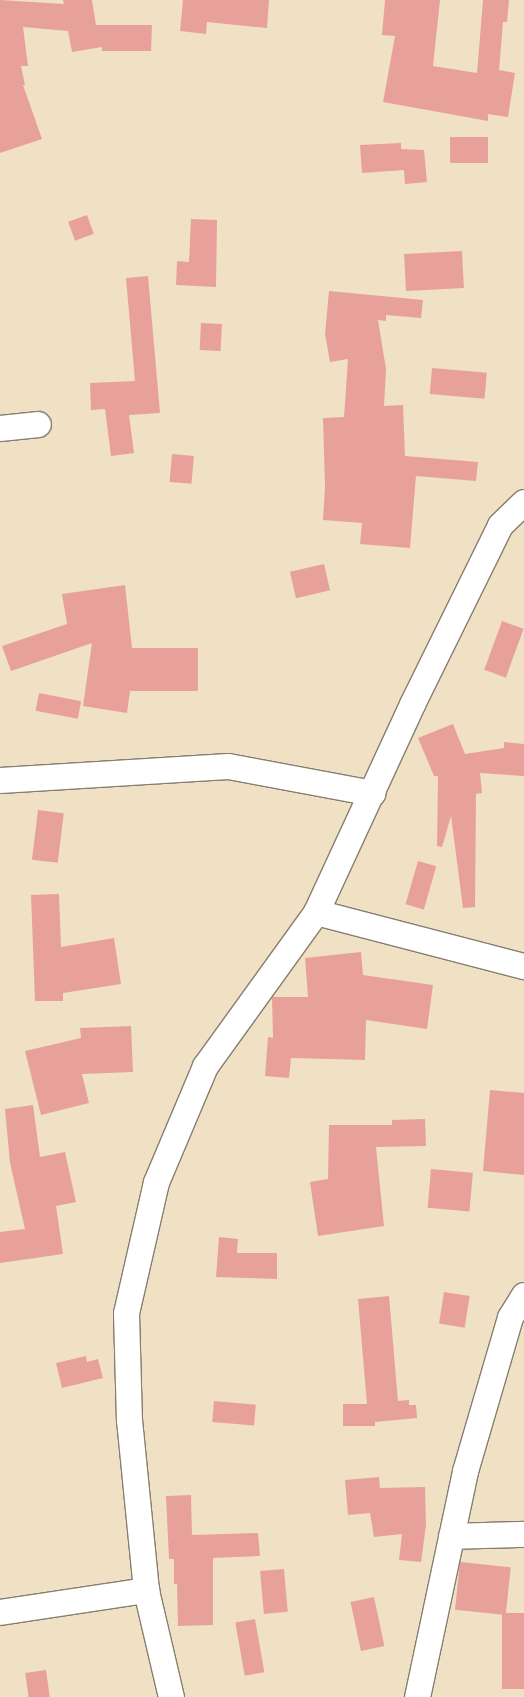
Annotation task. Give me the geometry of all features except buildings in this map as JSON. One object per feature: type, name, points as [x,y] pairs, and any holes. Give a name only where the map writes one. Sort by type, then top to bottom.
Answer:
[{"type":"street","points":[[0,428],[38,424]]},
{"type":"street","points":[[171,1697],[146,1590],[128,1421],[126,1313],[156,1182],[205,1066],[316,912],[500,525],[524,502]]},
{"type":"street","points":[[0,780],[228,766],[372,792]]},
{"type":"street","points":[[316,912],[524,966]]},
{"type":"street","points":[[417,1697],[465,1471],[508,1326],[524,1295]]},
{"type":"street","points":[[451,1536],[524,1534]]},
{"type":"street","points":[[0,1612],[146,1590]]}]
